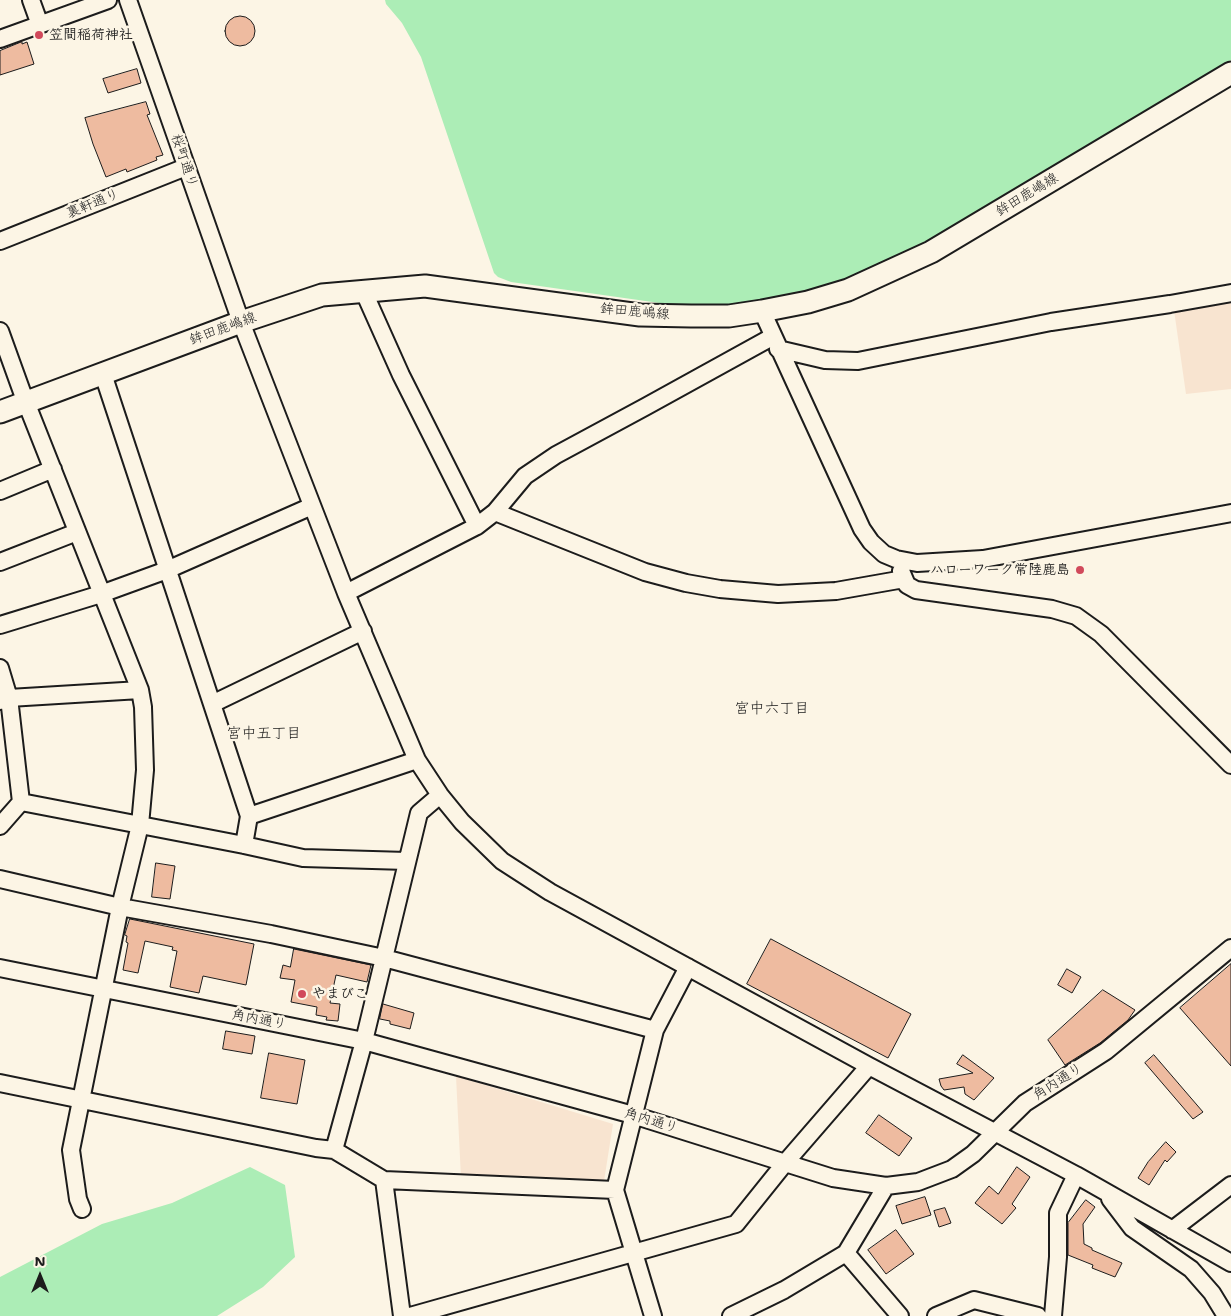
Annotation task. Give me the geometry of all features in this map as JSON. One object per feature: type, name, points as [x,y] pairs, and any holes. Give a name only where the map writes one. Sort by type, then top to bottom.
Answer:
[{"type":"main road","name":"鉾田鹿嶋線","points":[[0,412],[241,322],[322,295],[425,286],[640,315],[729,316],[808,302],[848,290],[930,252],[1231,73]]},
{"type":"street","points":[[31,0],[40,25]]},
{"type":"street","points":[[0,39],[108,0]]},
{"type":"street","name":"桜町通り","points":[[128,0],[241,322],[346,593],[417,760],[440,795],[462,822],[502,861],[550,892],[869,1066],[1076,1175],[1231,1263]]},
{"type":"street","name":"裏軒通り","points":[[0,241],[186,167]]},
{"type":"street","points":[[363,290],[401,375],[478,526]]},
{"type":"street","points":[[346,593],[478,526],[495,512],[525,476],[556,454],[645,407],[775,343],[825,360],[858,361],[1051,322],[1231,293]]},
{"type":"street","points":[[762,311],[775,343],[862,529],[871,542],[884,554],[896,559],[917,563],[983,559],[1231,513]]},
{"type":"street","points":[[0,331],[26,402],[140,690],[143,707],[145,770],[140,825],[120,907],[71,1150],[78,1199],[82,1209]]},
{"type":"street","points":[[103,374],[249,816],[244,845]]},
{"type":"street","points":[[0,491],[53,469]]},
{"type":"street","points":[[0,625],[101,594],[167,570],[312,506]]},
{"type":"street","points":[[495,512],[645,572],[686,583],[720,589],[778,594],[836,591],[904,579]]},
{"type":"street","points":[[0,562],[77,532]]},
{"type":"street","points":[[896,559],[907,585],[916,590],[1052,609],[1076,616],[1101,634],[1231,766]]},
{"type":"street","points":[[212,704],[363,631]]},
{"type":"street","points":[[0,668],[21,802]]},
{"type":"street","points":[[4,699],[140,690]]},
{"type":"street","points":[[249,816],[417,760]]},
{"type":"street","points":[[334,1150],[364,1041],[419,813],[440,795]]},
{"type":"street","points":[[21,802],[303,858],[407,861]]},
{"type":"street","points":[[0,826],[21,802]]},
{"type":"street","points":[[0,879],[120,907],[271,934],[384,958],[655,1030]]},
{"type":"street","name":"角内通り","points":[[0,968],[364,1041],[633,1115],[833,1178],[886,1186],[918,1182],[952,1169],[973,1154],[1025,1103],[1106,1051],[1231,948]]},
{"type":"street","points":[[653,1316],[615,1190],[655,1030],[688,967]]},
{"type":"street","points":[[410,1316],[736,1224],[785,1163],[869,1066]]},
{"type":"street","points":[[0,1084],[334,1150],[384,1180],[615,1190]]},
{"type":"street","points":[[1053,1316],[1058,1257],[1058,1213],[1076,1175]]},
{"type":"street","points":[[384,1180],[402,1316]]},
{"type":"street","points":[[1172,1230],[1231,1185]]},
{"type":"street","points":[[731,1316],[784,1290],[846,1253],[886,1186]]},
{"type":"street","points":[[1104,1191],[1132,1228],[1191,1269],[1212,1293],[1226,1316]]},
{"type":"street","points":[[846,1253],[900,1316]]},
{"type":"street","points":[[936,1316],[974,1300],[1038,1316]]},
{"type":"shaded area","points":[[1231,299],[1231,389],[1186,394],[1174,310]]},
{"type":"shaded area","points":[[456,1076],[613,1124],[604,1181],[461,1178]]},
{"type":"green space","points":[[385,0],[1231,0],[1231,60],[931,245],[844,284],[806,295],[695,308],[511,282],[498,277],[494,273],[421,57],[402,23],[386,4]]},
{"type":"green space","points":[[250,1167],[285,1185],[295,1257],[263,1287],[217,1316],[0,1316],[0,1277],[102,1224],[172,1203]]},
{"type":"building","points":[[240,16],[251,20],[255,31],[251,42],[240,46],[229,42],[225,31],[229,20]]},
{"type":"building","points":[[22,42],[22,44],[27,42],[34,64],[0,75],[0,51]]},
{"type":"building","points":[[137,69],[141,83],[108,93],[103,79]]},
{"type":"building","points":[[146,102],[150,114],[147,115],[163,155],[156,157],[157,160],[127,172],[126,169],[106,177],[85,118]]},
{"type":"building","points":[[156,863],[175,866],[170,899],[152,897]]},
{"type":"building","points":[[130,919],[254,944],[246,985],[203,976],[199,993],[170,987],[177,951],[172,950],[173,947],[145,941],[138,973],[123,970],[128,943],[126,942],[127,936],[125,935]]},
{"type":"building","points":[[771,939],[911,1014],[888,1058],[747,984]]},
{"type":"building","points":[[294,949],[371,965],[367,982],[336,975],[330,1003],[340,1004],[338,1021],[326,1020],[327,1017],[316,1015],[317,1007],[291,1002],[295,980],[280,978],[283,965],[290,967]]},
{"type":"building","points":[[1231,964],[1231,1066],[1180,1008]]},
{"type":"building","points":[[1067,969],[1081,977],[1072,993],[1058,985]]},
{"type":"building","points":[[1103,990],[1135,1010],[1128,1020],[1100,1043],[1065,1065],[1048,1040]]},
{"type":"building","points":[[383,1004],[414,1013],[410,1029],[390,1024],[390,1021],[380,1019]]},
{"type":"building","points":[[226,1031],[255,1036],[252,1054],[223,1049]]},
{"type":"building","points":[[269,1053],[305,1060],[297,1104],[261,1098]]},
{"type":"building","points":[[963,1055],[994,1078],[974,1100],[965,1094],[964,1087],[944,1090],[939,1079],[973,1073],[957,1064]]},
{"type":"building","points":[[1154,1055],[1203,1112],[1193,1119],[1145,1063]]},
{"type":"building","points":[[879,1115],[912,1138],[899,1156],[866,1133]]},
{"type":"building","points":[[1166,1142],[1176,1152],[1167,1162],[1165,1160],[1149,1185],[1138,1178],[1148,1162]]},
{"type":"building","points":[[1017,1167],[1030,1177],[1012,1204],[1016,1208],[1002,1224],[975,1203],[989,1186],[998,1194]]},
{"type":"building","points":[[925,1197],[931,1215],[902,1224],[896,1206]]},
{"type":"building","points":[[1086,1200],[1095,1207],[1083,1224],[1084,1244],[1092,1248],[1092,1250],[1122,1263],[1115,1277],[1092,1268],[1093,1265],[1068,1255],[1068,1223]]},
{"type":"building","points":[[945,1208],[951,1223],[939,1227],[934,1211]]},
{"type":"building","points":[[896,1230],[914,1254],[886,1274],[868,1250]]},
{"type":"place","name":"笠間稲荷神社","points":[[39,35]]},
{"type":"place","name":"ハローワーク常陸鹿島","points":[[1080,570]]},
{"type":"place","name":"やまびこ","points":[[302,994]]},
{"type":"district","name":"宮中六丁目","points":[[772,709]]},
{"type":"district","name":"宮中五丁目","points":[[264,734]]}]
